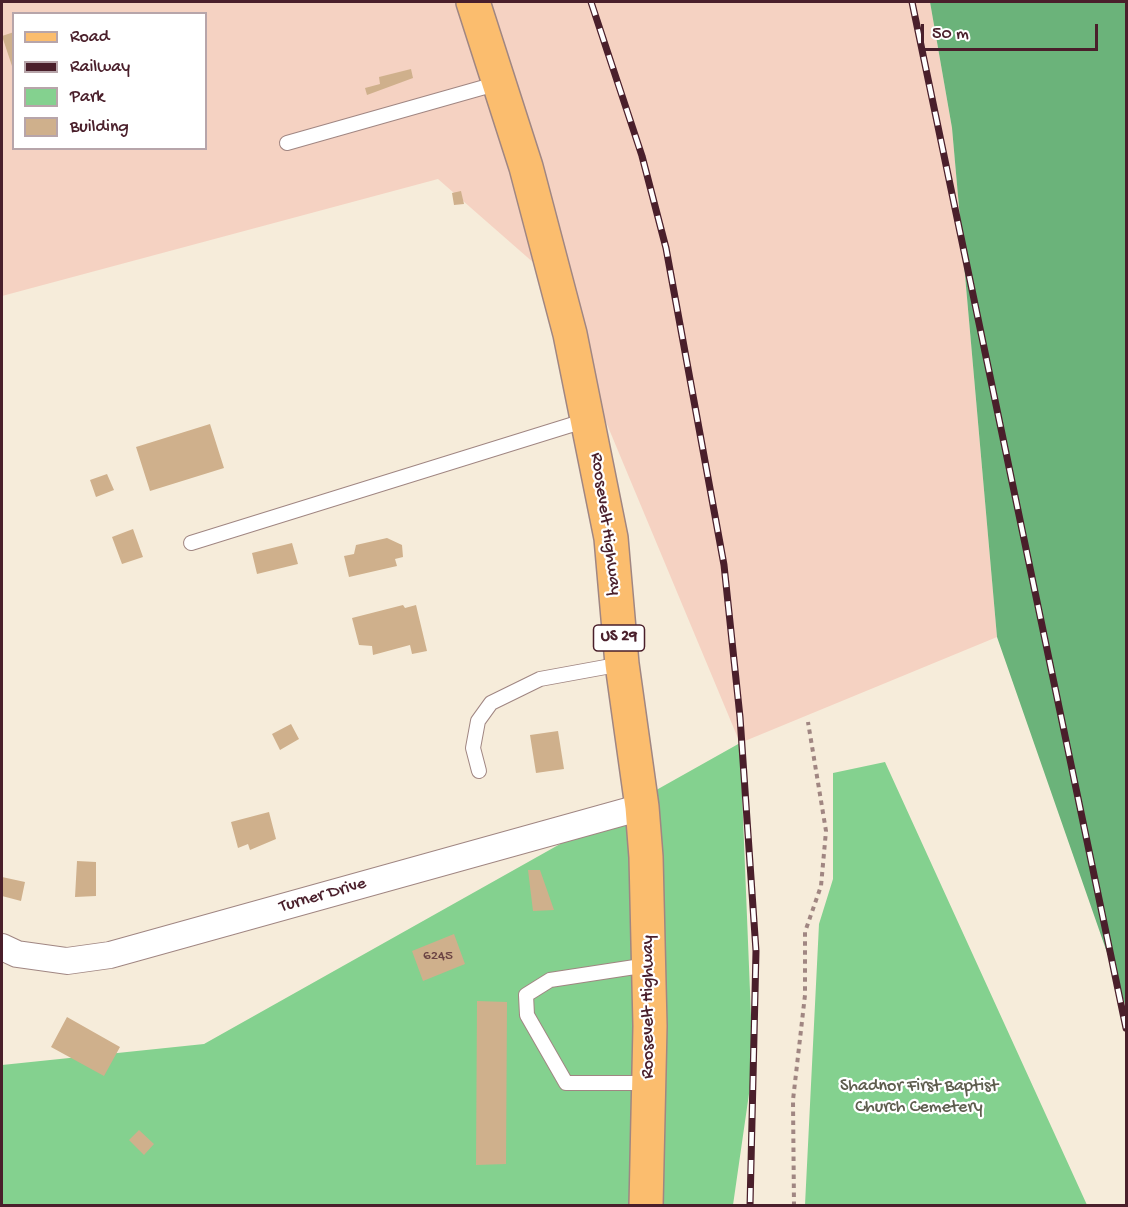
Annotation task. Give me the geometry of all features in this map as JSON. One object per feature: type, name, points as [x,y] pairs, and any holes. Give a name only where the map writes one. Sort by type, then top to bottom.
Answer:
[{"type":"main road","name":"Roosevelt Highway","points":[[473,2],[501,82],[564,312],[589,419],[611,538],[622,664],[642,807],[650,964],[650,1083],[646,1206]]},
{"type":"street","name":"Turner Drive","points":[[2,947],[17,954],[67,961],[110,955],[642,807]]},
{"type":"lane","points":[[288,142],[501,82]]},
{"type":"lane","points":[[191,543],[589,419]]},
{"type":"lane","points":[[478,771],[473,748],[478,721],[491,703],[540,679],[622,664]]},
{"type":"lane","points":[[650,964],[550,980],[526,995],[527,1015],[566,1083],[650,1083]]},
{"type":"path","points":[[794,1206],[793,1100],[805,995],[805,932],[821,886],[826,831],[808,722]]},
{"type":"shaded area","points":[[2,2],[930,2],[952,128],[997,637],[740,743],[543,271],[438,179],[2,296]]},
{"type":"green space","points":[[930,2],[1126,2],[1126,1007],[997,637],[952,128]]},
{"type":"green space","points":[[740,743],[753,1066],[733,1205],[2,1206],[2,1065],[204,1044]]},
{"type":"green space","name":"Shadnor First Baptist Church Cemetery","points":[[885,762],[1087,1205],[805,1205],[819,924],[833,879],[833,773]]},
{"type":"building","points":[[12,33],[12,66],[2,36]]},
{"type":"building","points":[[411,69],[413,78],[367,95],[365,88],[380,84],[379,77]]},
{"type":"building","points":[[461,191],[464,204],[454,205],[452,193]]},
{"type":"building","points":[[210,424],[224,468],[150,491],[136,447]]},
{"type":"building","points":[[107,474],[114,490],[96,497],[90,480]]},
{"type":"building","points":[[133,529],[143,557],[122,564],[112,537]]},
{"type":"building","points":[[387,538],[402,545],[403,557],[395,559],[397,566],[349,577],[344,556],[354,554],[356,545]]},
{"type":"building","points":[[292,543],[298,564],[257,574],[252,553]]},
{"type":"building","points":[[403,605],[405,608],[416,605],[427,651],[412,654],[410,645],[373,655],[372,646],[359,645],[352,618]]},
{"type":"building","points":[[291,724],[299,739],[280,750],[272,734]]},
{"type":"building","points":[[558,731],[564,769],[536,773],[530,735]]},
{"type":"building","points":[[269,812],[276,839],[250,850],[248,844],[238,848],[231,822]]},
{"type":"building","points":[[77,861],[96,862],[96,896],[75,897]]},
{"type":"building","points":[[528,870],[540,870],[554,910],[533,911]]},
{"type":"building","points":[[2,877],[25,882],[21,901],[2,896]]},
{"type":"building","points":[[454,934],[465,964],[423,981],[412,951]]},
{"type":"building","points":[[477,1001],[507,1002],[506,1164],[476,1165]]},
{"type":"building","points":[[67,1017],[120,1047],[104,1076],[51,1047]]},
{"type":"building","points":[[139,1130],[154,1144],[144,1155],[129,1140]]},
{"type":"railway","points":[[591,2],[642,156],[666,248],[724,565],[740,717],[756,951],[750,1206]]},
{"type":"railway","points":[[912,2],[1126,1028]]}]
